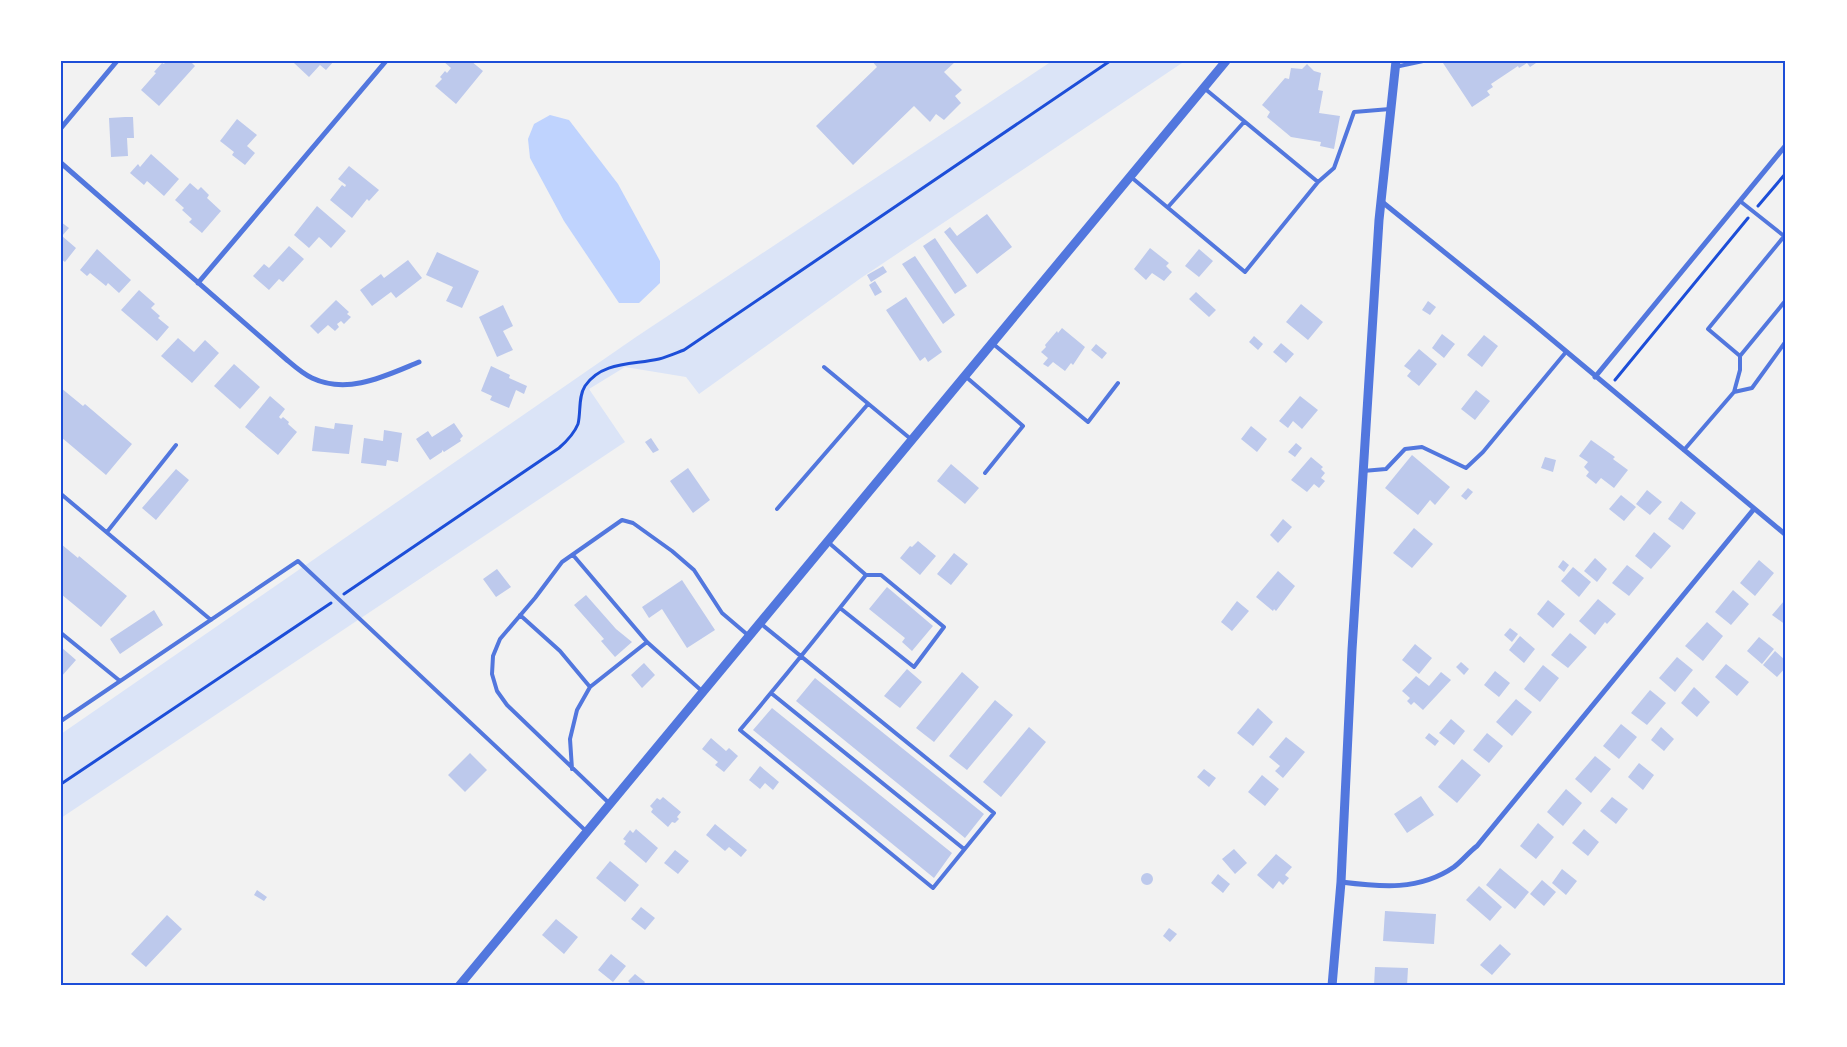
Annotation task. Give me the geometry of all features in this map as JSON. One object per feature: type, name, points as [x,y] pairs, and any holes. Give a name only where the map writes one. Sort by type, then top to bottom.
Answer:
[{"type":"street","points":[[61,128],[117,61]]},
{"type":"street","points":[[198,283],[386,61]]},
{"type":"street","points":[[459,986],[1226,61]]},
{"type":"street","points":[[1332,986],[1341,882],[1352,650],[1380,200],[1395,64]]},
{"type":"street","points":[[1596,377],[1786,146]]},
{"type":"street","points":[[61,163],[287,360],[311,378],[341,386],[374,380],[419,362]]},
{"type":"street","points":[[1380,200],[1786,535]]},
{"type":"street","points":[[1341,882],[1397,887],[1428,880],[1454,867],[1477,846],[1754,508]]},
{"type":"lane","points":[[1395,64],[1423,61]]},
{"type":"lane","points":[[1204,88],[1318,182]]},
{"type":"lane","points":[[1131,176],[1245,272],[1318,182],[1334,168],[1354,112],[1390,110]]},
{"type":"lane","points":[[1168,207],[1244,122]]},
{"type":"lane","points":[[1740,201],[1785,235],[1708,329],[1740,356]]},
{"type":"lane","points":[[1684,450],[1734,392],[1740,370],[1740,356],[1786,300]]},
{"type":"lane","points":[[1734,392],[1752,388],[1786,341]]},
{"type":"lane","points":[[992,343],[1088,422],[1118,383]]},
{"type":"lane","points":[[1363,471],[1386,469],[1406,449],[1422,448],[1466,468],[1482,452],[1566,352]]},
{"type":"lane","points":[[824,367],[912,440]]},
{"type":"lane","points":[[965,376],[1023,426],[986,473]]},
{"type":"lane","points":[[778,509],[868,404]]},
{"type":"lane","points":[[108,532],[176,445]]},
{"type":"lane","points":[[61,494],[212,620]]},
{"type":"lane","points":[[610,804],[507,705],[497,691],[492,674],[493,656],[500,638],[562,562],[622,520],[633,522],[694,570],[722,613],[749,636]]},
{"type":"lane","points":[[828,542],[866,575],[881,575],[944,627],[914,667],[840,608]]},
{"type":"lane","points":[[573,555],[647,642],[702,692]]},
{"type":"lane","points":[[61,721],[298,561],[587,832]]},
{"type":"lane","points":[[760,624],[801,657],[994,813],[933,888],[740,730],[801,657],[866,575]]},
{"type":"lane","points":[[520,615],[560,651],[590,687]]},
{"type":"lane","points":[[61,633],[120,681]]},
{"type":"lane","points":[[572,769],[570,739],[577,710],[590,687],[647,642]]},
{"type":"lane","points":[[771,693],[964,849]]},
{"type":"path","points":[[61,784],[559,448],[572,436],[578,423],[582,394],[586,386],[607,369],[620,364],[659,359],[684,350],[1110,61]]},
{"type":"path","points":[[1608,388],[1786,173]]},
{"type":"shaded area","points":[[1052,61],[1185,61],[861,278],[699,394],[686,377],[625,367],[589,389],[625,442],[61,818],[61,734],[636,337]]},
{"type":"water","points":[[550,115],[569,120],[618,184],[660,261],[660,283],[639,303],[619,303],[564,221],[530,158],[528,139],[534,124]]},
{"type":"building","points":[[166,61],[190,61],[195,66],[159,106],[141,90],[156,73],[154,72]]},
{"type":"building","points":[[295,61],[334,61],[326,70],[320,65],[309,77],[294,63]]},
{"type":"building","points":[[443,61],[471,61],[483,71],[456,104],[435,86],[442,79],[440,77],[445,71],[447,73],[451,68]]},
{"type":"building","points":[[872,61],[954,61],[944,72],[962,90],[955,96],[961,103],[944,120],[936,114],[930,122],[914,106],[853,165],[816,126],[877,67]]},
{"type":"building","points":[[1446,61],[1539,61],[1530,67],[1527,63],[1519,68],[1518,66],[1491,84],[1493,87],[1487,91],[1490,95],[1472,107],[1443,63]]},
{"type":"building","points":[[1307,64],[1314,71],[1321,73],[1318,90],[1323,91],[1319,113],[1340,116],[1334,149],[1320,146],[1321,142],[1291,137],[1267,117],[1270,112],[1262,105],[1285,78],[1289,79],[1291,68],[1302,69]]},
{"type":"building","points":[[133,117],[134,138],[127,138],[128,156],[111,157],[109,118]]},
{"type":"building","points":[[237,119],[257,135],[247,146],[255,153],[245,165],[232,155],[234,152],[220,141]]},
{"type":"building","points":[[151,154],[179,179],[164,196],[147,181],[144,185],[130,173],[138,164],[140,167]]},
{"type":"building","points":[[349,166],[379,190],[369,201],[367,199],[352,218],[330,200],[342,185],[345,187],[346,185],[338,179]]},
{"type":"building","points":[[190,183],[198,190],[201,187],[209,195],[207,198],[221,211],[202,233],[189,222],[192,219],[175,200]]},
{"type":"building","points":[[317,206],[346,231],[331,248],[319,237],[309,248],[294,235]]},
{"type":"building","points":[[987,214],[1012,247],[977,274],[944,232],[950,227],[957,236]]},
{"type":"building","points":[[61,222],[69,228],[62,236],[76,248],[65,262],[61,259]]},
{"type":"building","points":[[935,238],[967,286],[955,294],[923,246]]},
{"type":"building","points":[[289,246],[304,259],[283,282],[279,279],[269,290],[253,276],[264,264],[269,268]]},
{"type":"building","points":[[1150,248],[1169,263],[1166,266],[1172,272],[1164,281],[1152,273],[1146,280],[1134,269]]},
{"type":"building","points":[[97,249],[131,280],[119,293],[108,283],[106,286],[90,273],[87,276],[80,270]]},
{"type":"building","points":[[1199,249],[1213,261],[1199,277],[1185,266]]},
{"type":"building","points":[[437,252],[479,271],[462,308],[446,301],[453,287],[426,275]]},
{"type":"building","points":[[915,256],[955,315],[943,324],[902,264]]},
{"type":"building","points":[[408,260],[422,278],[396,298],[391,292],[372,306],[360,290],[381,274],[384,278]]},
{"type":"building","points":[[883,266],[887,272],[871,282],[867,275]]},
{"type":"building","points":[[875,281],[882,292],[875,296],[869,285]]},
{"type":"building","points":[[139,290],[155,304],[151,308],[160,316],[158,318],[169,327],[157,341],[121,310]]},
{"type":"building","points":[[1196,292],[1216,310],[1209,317],[1189,299]]},
{"type":"building","points":[[906,297],[942,352],[928,362],[925,357],[920,361],[886,310]]},
{"type":"building","points":[[336,300],[349,312],[347,314],[351,317],[344,324],[341,321],[337,324],[339,327],[335,331],[328,325],[318,334],[310,326]]},
{"type":"building","points":[[1428,301],[1436,307],[1430,315],[1422,310]]},
{"type":"building","points":[[1301,304],[1323,322],[1308,340],[1286,322]]},
{"type":"building","points":[[503,305],[513,326],[503,331],[513,350],[497,357],[479,317]]},
{"type":"building","points":[[1062,328],[1085,347],[1073,365],[1071,363],[1065,371],[1053,362],[1048,367],[1043,364],[1048,358],[1041,352],[1057,331],[1058,333]]},
{"type":"building","points":[[1442,334],[1455,344],[1444,358],[1432,348]]},
{"type":"building","points":[[1484,335],[1498,346],[1482,367],[1467,355]]},
{"type":"building","points":[[1254,336],[1263,344],[1258,350],[1249,342]]},
{"type":"building","points":[[178,338],[194,352],[205,340],[219,353],[192,383],[161,356]]},
{"type":"building","points":[[1281,343],[1294,354],[1286,363],[1273,352]]},
{"type":"building","points":[[1096,344],[1107,353],[1102,359],[1091,350]]},
{"type":"building","points":[[1419,349],[1437,364],[1419,386],[1407,376],[1411,371],[1404,366]]},
{"type":"building","points":[[234,364],[260,387],[240,409],[214,386]]},
{"type":"building","points":[[491,366],[510,375],[509,378],[527,386],[524,394],[516,390],[509,408],[490,400],[492,396],[481,391]]},
{"type":"building","points":[[61,388],[83,406],[85,404],[132,444],[106,475],[61,437]]},
{"type":"building","points":[[1476,390],[1490,401],[1475,420],[1461,409]]},
{"type":"building","points":[[270,396],[285,409],[279,417],[281,419],[283,417],[289,422],[288,424],[297,432],[278,455],[245,427]]},
{"type":"building","points":[[1300,396],[1318,410],[1302,429],[1293,421],[1288,428],[1279,421]]},
{"type":"building","points":[[335,423],[353,425],[349,454],[312,451],[315,426],[334,429]]},
{"type":"building","points":[[454,423],[463,436],[460,439],[461,441],[444,452],[442,450],[442,452],[430,460],[416,439],[428,431],[432,437]]},
{"type":"building","points":[[1251,426],[1267,439],[1257,452],[1241,439]]},
{"type":"building","points":[[384,430],[402,433],[398,462],[387,460],[386,466],[361,463],[364,438],[383,441]]},
{"type":"building","points":[[651,438],[659,450],[653,453],[645,442]]},
{"type":"building","points":[[1591,440],[1615,457],[1613,459],[1628,470],[1614,488],[1601,478],[1596,484],[1586,476],[1589,472],[1584,467],[1588,462],[1579,456]]},
{"type":"building","points":[[1296,443],[1302,448],[1295,457],[1288,452]]},
{"type":"building","points":[[1412,455],[1450,487],[1435,505],[1430,500],[1418,515],[1385,488]]},
{"type":"building","points":[[1311,457],[1323,467],[1321,469],[1325,473],[1321,478],[1325,481],[1319,488],[1314,484],[1307,492],[1291,480]]},
{"type":"building","points":[[1545,457],[1556,460],[1553,472],[1541,468]]},
{"type":"building","points":[[951,464],[979,488],[965,504],[937,481]]},
{"type":"building","points":[[688,468],[710,500],[693,513],[670,481]]},
{"type":"building","points":[[176,469],[189,480],[156,520],[142,508]]},
{"type":"building","points":[[1468,488],[1473,492],[1466,500],[1461,496]]},
{"type":"building","points":[[1647,490],[1662,502],[1650,515],[1636,504]]},
{"type":"building","points":[[1621,495],[1636,507],[1624,521],[1609,509]]},
{"type":"building","points":[[1681,501],[1696,513],[1683,530],[1668,519]]},
{"type":"building","points":[[1283,519],[1292,527],[1278,543],[1270,535]]},
{"type":"building","points":[[1414,528],[1433,544],[1412,568],[1393,553]]},
{"type":"building","points":[[1654,532],[1671,546],[1651,569],[1635,556]]},
{"type":"building","points":[[918,541],[936,556],[920,575],[900,558],[910,546],[912,547]]},
{"type":"building","points":[[61,544],[78,558],[79,556],[127,596],[101,627],[61,594]]},
{"type":"building","points":[[954,553],[968,564],[951,585],[937,574]]},
{"type":"building","points":[[1595,558],[1607,569],[1597,582],[1584,571]]},
{"type":"building","points":[[1563,560],[1569,565],[1564,572],[1558,567]]},
{"type":"building","points":[[1759,560],[1774,573],[1755,596],[1740,583]]},
{"type":"building","points":[[1627,565],[1644,578],[1629,596],[1612,583]]},
{"type":"building","points":[[1573,567],[1591,582],[1579,597],[1561,581]]},
{"type":"building","points":[[497,569],[511,587],[496,597],[483,579]]},
{"type":"building","points":[[1278,571],[1295,586],[1276,611],[1274,609],[1273,611],[1256,597]]},
{"type":"building","points":[[682,580],[715,630],[687,648],[662,609],[649,618],[642,607]]},
{"type":"building","points":[[887,587],[933,626],[912,651],[902,642],[905,638],[869,609]]},
{"type":"building","points":[[1733,590],[1749,604],[1731,625],[1715,612]]},
{"type":"building","points":[[586,595],[616,629],[632,642],[615,657],[601,641],[604,639],[574,605]]},
{"type":"building","points":[[1598,599],[1616,614],[1607,624],[1605,622],[1595,635],[1579,621]]},
{"type":"building","points":[[1548,600],[1565,614],[1553,628],[1537,614]]},
{"type":"building","points":[[1237,601],[1249,611],[1232,631],[1221,622]]},
{"type":"building","points":[[1784,601],[1786,603],[1786,625],[1772,615]]},
{"type":"building","points":[[154,610],[163,625],[120,654],[110,639]]},
{"type":"building","points":[[1707,622],[1723,636],[1703,661],[1685,646]]},
{"type":"building","points":[[1510,628],[1518,634],[1512,642],[1504,635]]},
{"type":"building","points":[[1570,633],[1587,647],[1568,668],[1551,655]]},
{"type":"building","points":[[1520,636],[1535,649],[1524,663],[1509,650]]},
{"type":"building","points":[[1759,637],[1774,649],[1762,664],[1747,651]]},
{"type":"building","points":[[1415,644],[1432,658],[1419,674],[1402,660]]},
{"type":"building","points":[[61,647],[76,660],[61,677]]},
{"type":"building","points":[[1775,651],[1786,661],[1786,667],[1777,677],[1763,665]]},
{"type":"building","points":[[1677,657],[1693,670],[1675,692],[1659,678]]},
{"type":"building","points":[[1461,662],[1469,669],[1464,675],[1456,667]]},
{"type":"building","points":[[644,663],[655,675],[642,688],[631,675]]},
{"type":"building","points":[[1726,664],[1749,682],[1737,696],[1715,677]]},
{"type":"building","points":[[1543,665],[1559,678],[1540,702],[1524,689]]},
{"type":"building","points":[[907,669],[922,682],[900,708],[884,696]]},
{"type":"building","points":[[1495,671],[1510,683],[1499,697],[1484,685]]},
{"type":"building","points":[[962,672],[979,687],[934,742],[916,728]]},
{"type":"building","points":[[1441,672],[1451,680],[1423,710],[1414,702],[1411,705],[1407,701],[1410,698],[1402,691],[1416,676],[1429,686]]},
{"type":"building","points":[[815,678],[984,814],[965,838],[796,701]]},
{"type":"building","points":[[1694,687],[1710,702],[1697,717],[1681,703]]},
{"type":"building","points":[[1650,690],[1666,703],[1647,725],[1631,713]]},
{"type":"building","points":[[1516,699],[1532,712],[1512,736],[1496,722]]},
{"type":"building","points":[[995,700],[1013,715],[967,770],[949,756]]},
{"type":"building","points":[[772,708],[952,853],[934,878],[753,730]]},
{"type":"building","points":[[1258,708],[1273,722],[1253,746],[1237,733]]},
{"type":"building","points":[[1451,719],[1465,731],[1454,745],[1439,733]]},
{"type":"building","points":[[1621,724],[1637,737],[1619,759],[1603,746]]},
{"type":"building","points":[[1029,727],[1046,742],[1001,797],[983,782]]},
{"type":"building","points":[[1661,727],[1674,739],[1664,751],[1651,740]]},
{"type":"building","points":[[1429,733],[1439,741],[1435,746],[1425,738]]},
{"type":"building","points":[[1487,733],[1503,746],[1489,763],[1473,750]]},
{"type":"building","points":[[1286,737],[1305,752],[1283,778],[1275,771],[1280,766],[1269,757]]},
{"type":"building","points":[[711,738],[726,751],[729,748],[738,756],[724,772],[715,765],[718,762],[702,749]]},
{"type":"building","points":[[470,753],[487,770],[465,792],[448,775]]},
{"type":"building","points":[[1595,756],[1611,769],[1591,793],[1575,779]]},
{"type":"building","points":[[1462,759],[1481,775],[1457,803],[1438,787]]},
{"type":"building","points":[[1639,763],[1654,775],[1643,790],[1628,777]]},
{"type":"building","points":[[760,766],[779,782],[773,790],[765,783],[760,789],[749,780]]},
{"type":"building","points":[[1204,769],[1216,778],[1209,787],[1197,777]]},
{"type":"building","points":[[1262,775],[1279,789],[1265,806],[1248,792]]},
{"type":"building","points":[[1566,789],[1582,803],[1563,826],[1547,812]]},
{"type":"building","points":[[1421,796],[1434,815],[1407,833],[1394,814]]},
{"type":"building","points":[[663,797],[681,812],[677,817],[679,819],[675,823],[672,822],[668,827],[651,812],[653,809],[650,806],[657,798],[660,800]]},
{"type":"building","points":[[1612,797],[1628,809],[1616,824],[1600,811]]},
{"type":"building","points":[[1538,823],[1554,837],[1536,859],[1520,846]]},
{"type":"building","points":[[715,824],[747,850],[741,857],[729,847],[725,851],[706,835]]},
{"type":"building","points":[[636,829],[658,848],[646,863],[624,844],[626,841],[623,839],[630,830],[633,833]]},
{"type":"building","points":[[1584,829],[1599,842],[1588,856],[1572,843]]},
{"type":"building","points":[[1234,849],[1247,863],[1235,874],[1222,859]]},
{"type":"building","points":[[675,850],[689,861],[678,874],[664,863]]},
{"type":"building","points":[[1276,854],[1292,867],[1285,875],[1289,878],[1283,885],[1279,881],[1273,889],[1257,875]]},
{"type":"building","points":[[610,861],[639,885],[625,902],[596,878]]},
{"type":"building","points":[[1500,868],[1529,892],[1515,909],[1486,885]]},
{"type":"building","points":[[1562,869],[1577,881],[1566,895],[1552,883]]},
{"type":"building","points":[[1147,873],[1153,879],[1147,885],[1141,879]]},
{"type":"building","points":[[1218,874],[1230,884],[1223,893],[1211,883]]},
{"type":"building","points":[[1542,880],[1556,892],[1544,906],[1530,894]]},
{"type":"building","points":[[1479,886],[1502,907],[1490,921],[1466,900]]},
{"type":"building","points":[[257,890],[267,897],[264,901],[254,895]]},
{"type":"building","points":[[641,907],[655,918],[645,930],[631,919]]},
{"type":"building","points":[[1385,911],[1436,914],[1434,944],[1383,941]]},
{"type":"building","points":[[167,915],[182,929],[146,967],[131,954]]},
{"type":"building","points":[[556,919],[578,937],[564,954],[542,935]]},
{"type":"building","points":[[1169,928],[1177,934],[1170,942],[1163,936]]},
{"type":"building","points":[[1500,944],[1511,954],[1492,975],[1480,965]]},
{"type":"building","points":[[611,954],[626,966],[613,982],[598,970]]},
{"type":"building","points":[[1375,967],[1408,968],[1407,986],[1374,986]]},
{"type":"building","points":[[635,974],[645,982],[642,986],[633,986],[628,981]]}]
